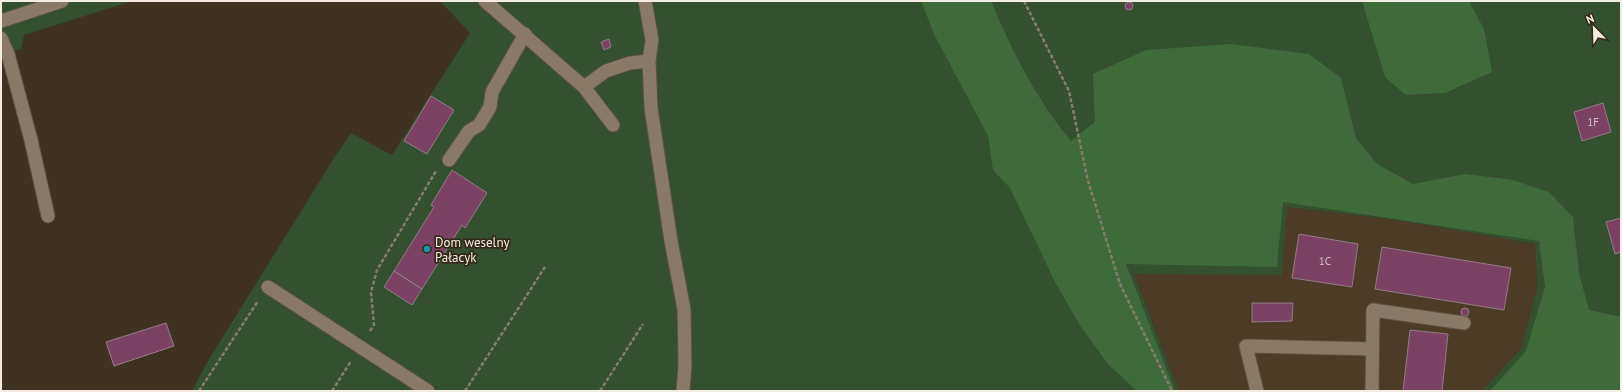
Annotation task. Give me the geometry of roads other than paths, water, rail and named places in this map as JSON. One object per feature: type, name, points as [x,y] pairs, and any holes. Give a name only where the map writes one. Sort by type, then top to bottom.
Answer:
[{"type":"lane","points":[[1,21],[62,1]]},
{"type":"lane","points":[[485,1],[525,34],[584,87],[613,125]]},
{"type":"lane","points":[[645,1],[652,40],[649,61],[651,108],[671,241],[684,309],[685,365],[683,391]]},
{"type":"lane","points":[[449,160],[469,131],[479,125],[490,107],[492,92],[525,34]]},
{"type":"lane","points":[[1,38],[8,54],[31,140],[48,216]]},
{"type":"lane","points":[[584,87],[606,71],[630,64],[649,61]]},
{"type":"lane","points":[[268,287],[361,346],[428,391]]},
{"type":"lane","points":[[1372,391],[1373,310],[1464,323]]},
{"type":"lane","points":[[1256,391],[1246,346],[1372,349]]},
{"type":"place","name":"Dom weselny Pałacyk","points":[[427,249]]}]
